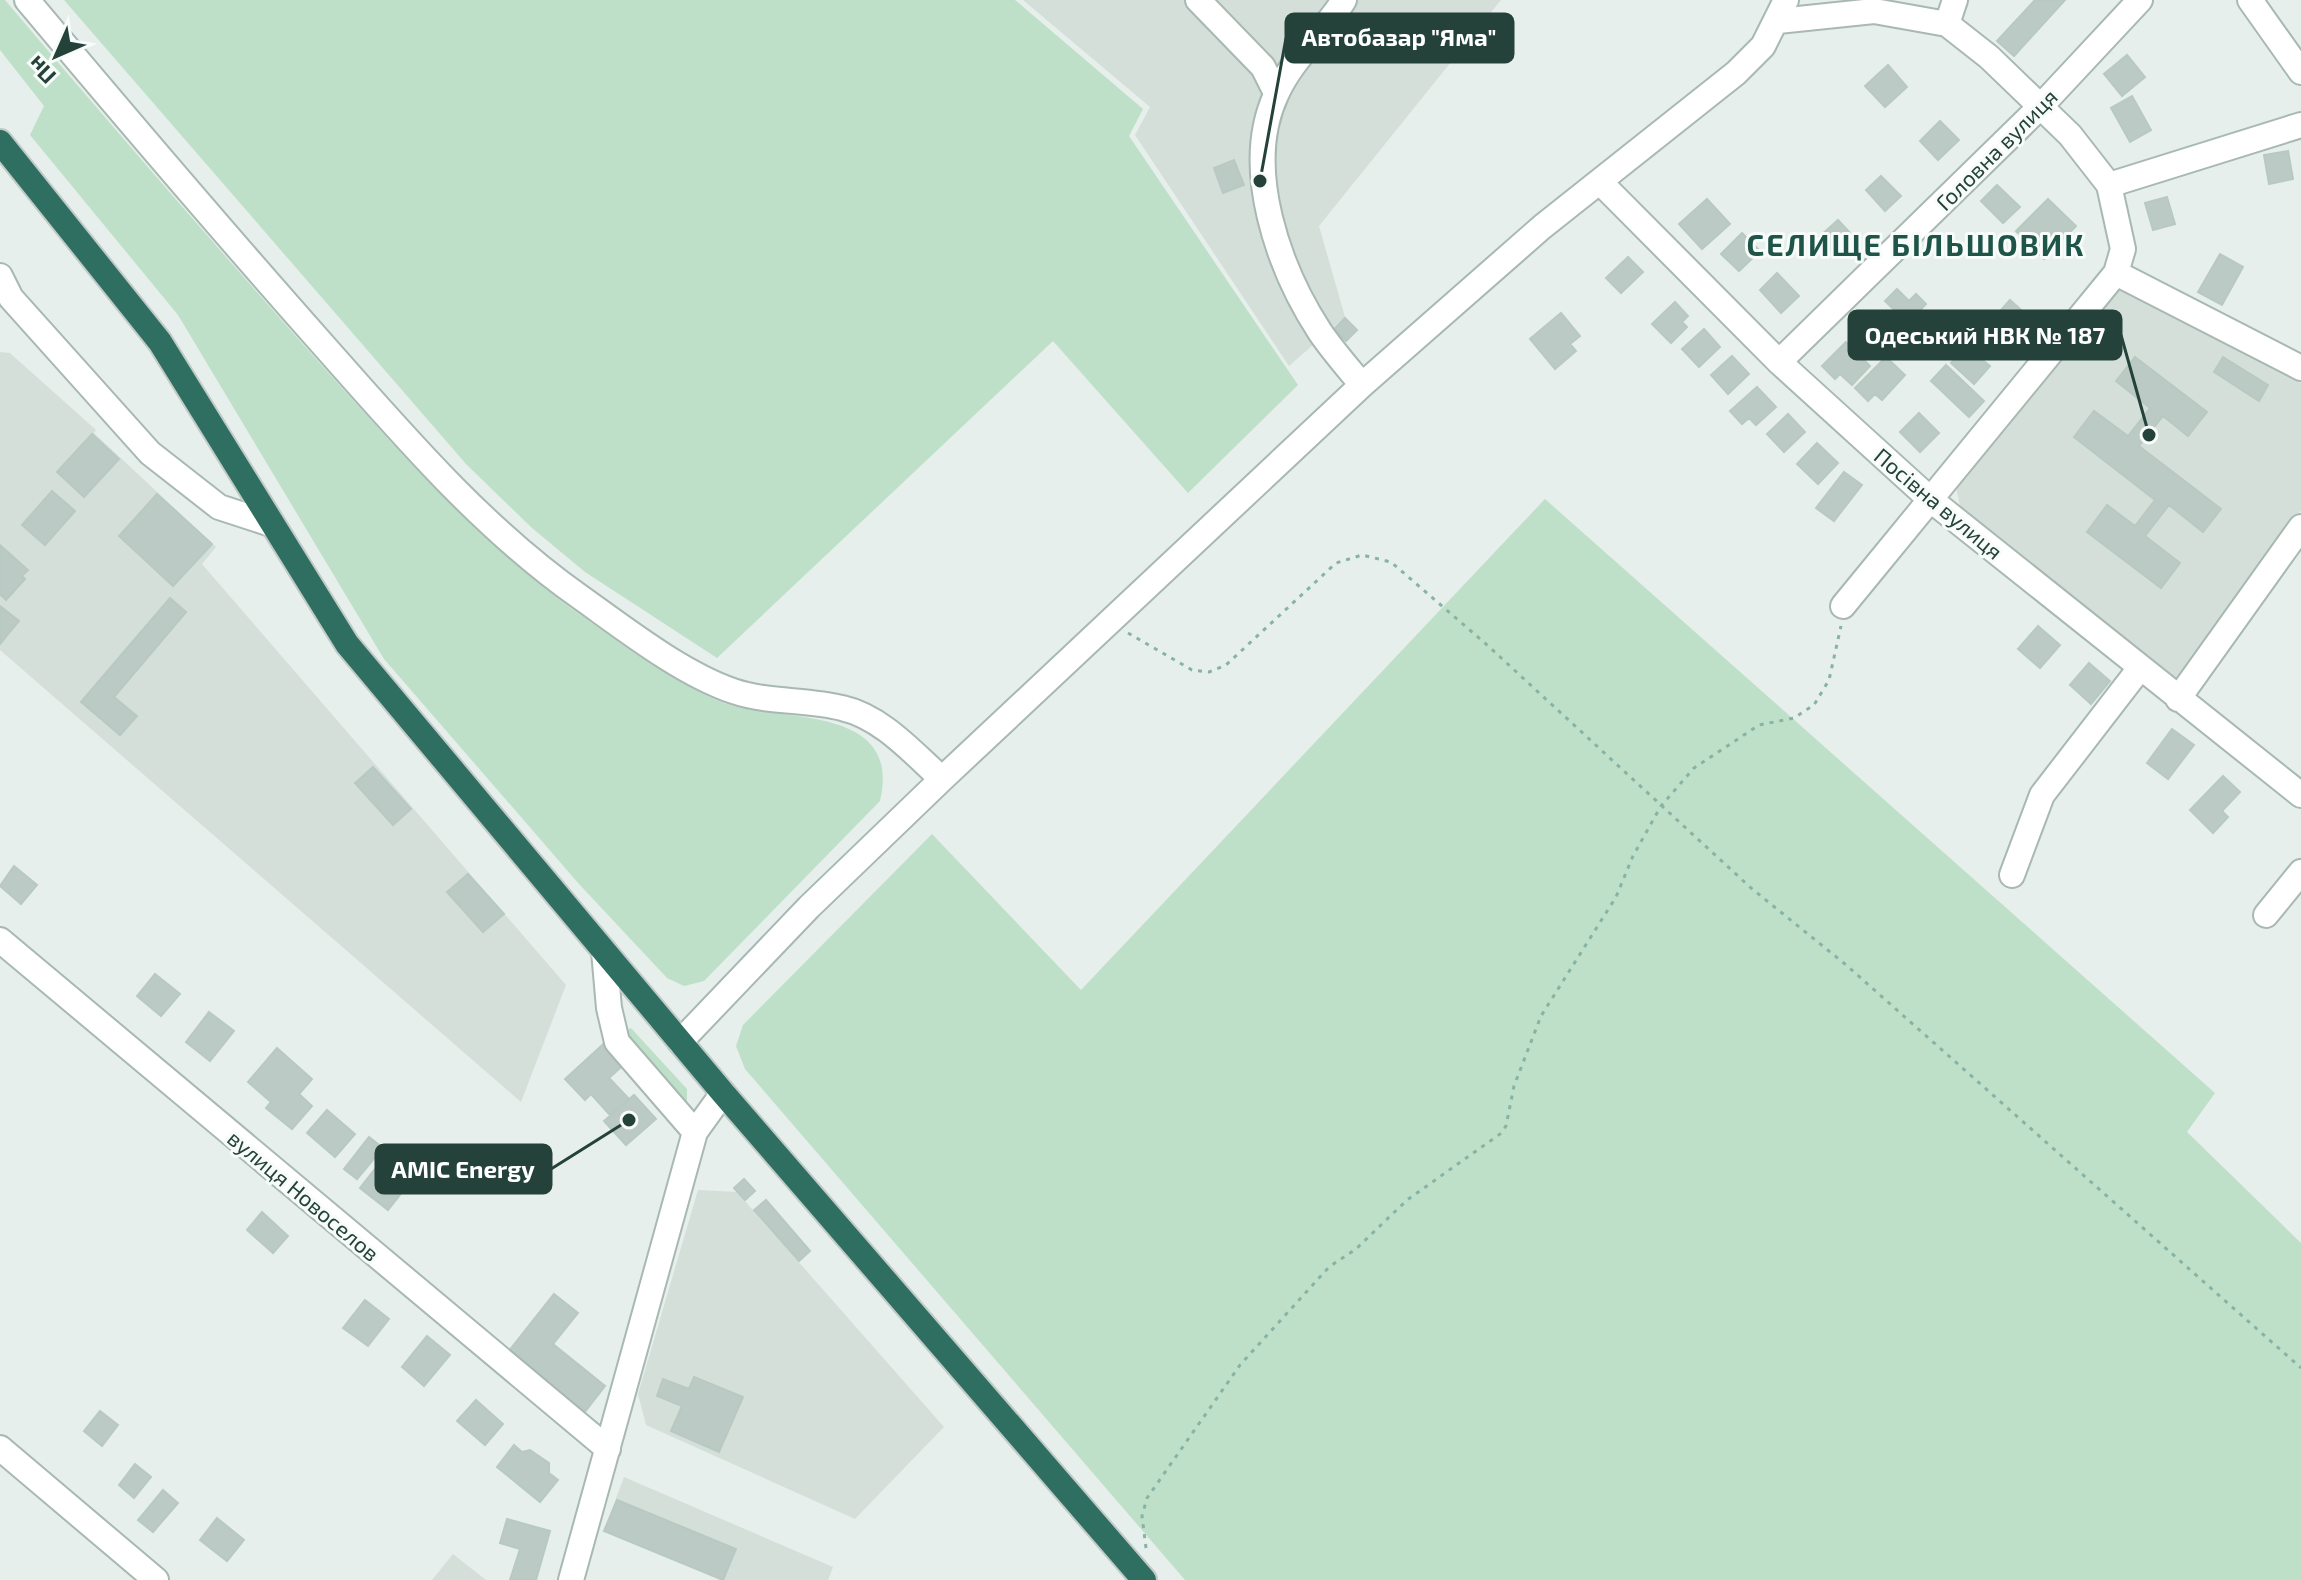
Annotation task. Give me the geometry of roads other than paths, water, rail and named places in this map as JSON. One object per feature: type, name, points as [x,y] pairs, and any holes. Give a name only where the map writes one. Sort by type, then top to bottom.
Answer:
[{"type":"highway","points":[[0,142],[160,342],[347,644],[723,1093],[1140,1575]]},
{"type":"street","points":[[27,0],[205,212],[410,443],[528,557],[627,629],[705,678],[758,697],[844,708],[861,715],[880,725],[942,779]]},
{"type":"street","points":[[1198,0],[1263,67],[1276,93]]},
{"type":"street","points":[[1947,24],[1955,0]]},
{"type":"street","name":"Головна вулиця","points":[[1779,362],[2041,106],[2140,0]]},
{"type":"street","points":[[2250,0],[2301,72]]},
{"type":"street","points":[[1343,1],[1276,93],[1263,136],[1261,159],[1276,246],[1320,332],[1362,385]]},
{"type":"street","points":[[680,1042],[809,907],[1362,385],[1542,227],[1736,73],[1763,46],[1782,10],[1874,11],[1947,24],[2070,135],[2109,185],[2123,249],[2116,273],[1843,606]]},
{"type":"street","points":[[2109,185],[2301,125]]},
{"type":"street","name":"Посівна вулиця","points":[[1601,183],[1779,362],[1931,500],[2301,795]]},
{"type":"street","points":[[2116,273],[2301,368]]},
{"type":"street","points":[[0,276],[11,298],[150,453],[219,507],[271,524]]},
{"type":"street","points":[[2178,699],[2301,527]]},
{"type":"street","points":[[2012,875],[2042,795],[2140,668]]},
{"type":"street","points":[[2266,915],[2301,872]]},
{"type":"street","name":"вулиця Новоселов","points":[[0,940],[608,1449]]},
{"type":"street","points":[[604,951],[609,1008],[617,1042],[695,1132]]},
{"type":"street","points":[[571,1580],[695,1132],[723,1093]]},
{"type":"street","points":[[0,1448],[156,1580]]},
{"type":"place","name":"Автобазар \"Яма\"","points":[[1260,181]]},
{"type":"place","name":"Одеський НВК № 187","points":[[2149,435]]},
{"type":"place","name":"AMIC Energy","points":[[629,1120]]},
{"type":"district","name":"СЕЛИЩЕ БІЛЬШОВИК","points":[[1916,244]]}]
